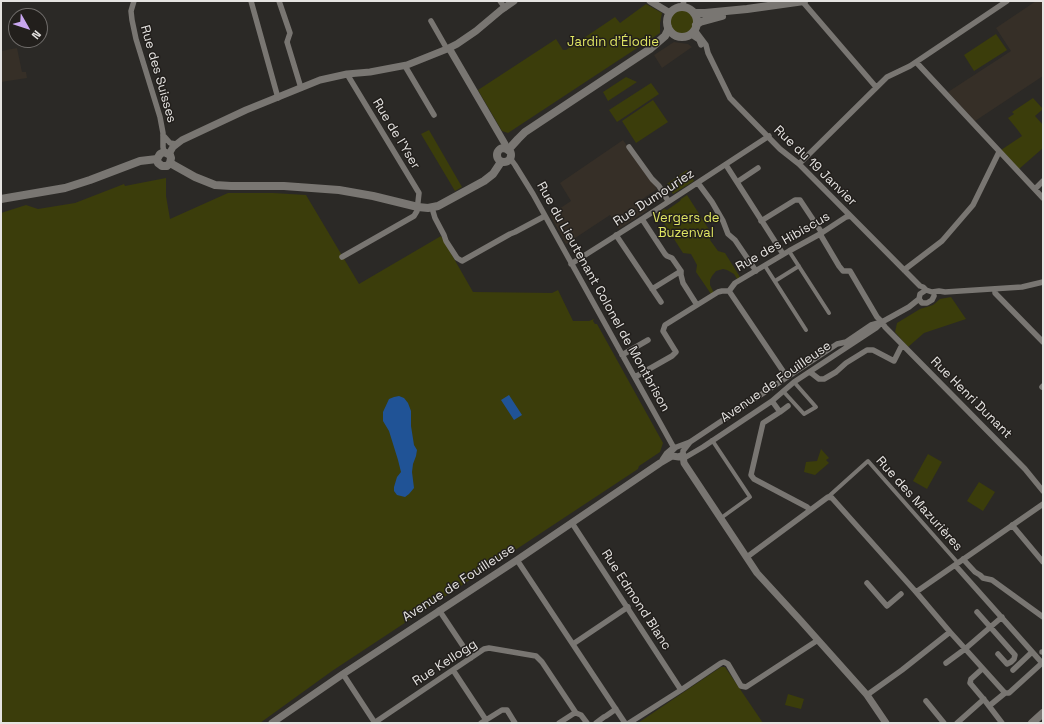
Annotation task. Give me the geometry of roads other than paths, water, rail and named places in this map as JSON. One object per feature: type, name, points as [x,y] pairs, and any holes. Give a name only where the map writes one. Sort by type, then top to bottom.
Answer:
[{"type":"main road","points":[[694,13],[747,9],[803,1]]},
{"type":"main road","points":[[170,163],[195,177],[215,185],[284,186],[340,190],[418,207],[432,208],[488,178],[494,173],[501,162],[506,162],[508,152],[525,132],[650,49],[665,36],[668,30],[667,20],[670,13],[675,8],[683,4],[694,13],[696,18],[694,29]]},
{"type":"main road","points":[[650,49],[678,36],[684,36],[694,29],[699,22],[747,9]]},
{"type":"main road","points":[[668,27],[672,33],[678,36]]},
{"type":"main road","points":[[501,162],[497,153],[500,149],[508,152]]},
{"type":"main road","points":[[157,159],[160,154],[166,153],[171,158],[170,163]]},
{"type":"main road","points":[[157,159],[158,163],[162,166],[167,166],[170,163]]},
{"type":"main road","points":[[1,199],[65,188],[140,161],[157,159]]},
{"type":"main road","points":[[1032,723],[1043,713]]},
{"type":"street","name":"Rue des Suisses","points":[[134,1],[131,12],[133,28],[160,117],[163,147],[166,153]]},
{"type":"street","points":[[251,1],[278,98]]},
{"type":"street","points":[[279,1],[290,33],[287,42],[301,88]]},
{"type":"street","points":[[500,1],[505,8]]},
{"type":"street","points":[[166,153],[176,144],[246,110],[320,80],[347,74],[405,66],[448,48],[457,44],[476,31],[514,1]]},
{"type":"street","points":[[650,1],[670,13]]},
{"type":"street","points":[[803,1],[876,87]]},
{"type":"street","points":[[798,164],[887,77],[910,66],[1007,1]]},
{"type":"street","points":[[431,21],[448,48]]},
{"type":"street","name":"Rue du 19 Janvier","points":[[694,29],[693,36],[708,52],[730,98],[769,136],[780,149],[798,164],[920,286],[929,293]]},
{"type":"street","name":"Rue du Lieutenant Colonel de Montbrison","points":[[448,48],[505,144],[508,152],[674,448]]},
{"type":"street","points":[[916,62],[1043,198]]},
{"type":"street","points":[[405,66],[434,115]]},
{"type":"street","name":"Rue de l'Yser","points":[[347,74],[420,193],[418,207]]},
{"type":"street","points":[[163,135],[170,143],[176,144]]},
{"type":"street","name":"Rue Dumouriez","points":[[571,264],[769,136]]},
{"type":"street","points":[[629,147],[652,179],[660,186],[668,202]]},
{"type":"street","points":[[904,270],[942,241],[973,205],[999,152]]},
{"type":"street","points":[[726,165],[761,221],[786,253],[799,266],[829,313]]},
{"type":"street","points":[[737,182],[758,168]]},
{"type":"street","points":[[1035,189],[1043,181]]},
{"type":"street","points":[[698,183],[720,215],[728,234],[735,240],[756,271]]},
{"type":"street","points":[[761,221],[795,200],[800,200],[821,234]]},
{"type":"street","points":[[342,257],[414,216],[418,207]]},
{"type":"street","points":[[432,208],[446,241],[457,258],[462,261],[545,216]]},
{"type":"street","name":"Rue des Hibiscus","points":[[729,291],[735,283],[850,216]]},
{"type":"street","points":[[642,219],[665,254],[672,258],[680,271],[683,283],[697,305]]},
{"type":"street","name":"Rue Henri Dunant","points":[[821,234],[839,266],[843,271],[850,271],[877,317],[885,327],[1025,469],[1043,491]]},
{"type":"street","points":[[616,235],[661,302]]},
{"type":"street","points":[[765,266],[806,330]]},
{"type":"street","points":[[775,281],[799,266]]},
{"type":"street","points":[[652,289],[680,271]]},
{"type":"street","points":[[920,301],[920,294],[939,291],[945,292],[1022,287],[1043,282]]},
{"type":"street","points":[[995,289],[996,293],[1043,342]]},
{"type":"street","points":[[635,378],[672,356],[676,352],[663,331],[665,325],[722,291],[729,291],[787,377]]},
{"type":"street","name":"Avenue de Fouilleuse","points":[[660,463],[674,448],[690,442],[837,344],[846,342],[871,326],[882,322],[909,307],[917,305],[920,301],[929,302],[932,300],[929,293]]},
{"type":"street","name":"Avenue de Fouilleuse","points":[[272,723],[660,463],[672,456],[679,457],[683,455],[686,457],[703,447],[772,401],[794,382],[876,328],[882,322]]},
{"type":"street","points":[[622,355],[648,340]]},
{"type":"street","points":[[810,372],[819,379],[824,379],[867,350],[873,350],[894,361],[902,345]]},
{"type":"street","points":[[783,391],[804,414],[816,407],[794,382]]},
{"type":"street","points":[[772,401],[780,412]]},
{"type":"street","points":[[788,406],[763,424],[751,475],[754,479],[810,510]]},
{"type":"street","points":[[712,440],[750,498],[721,518]]},
{"type":"street","name":"Avenue de Fouilleuse","points":[[683,455],[683,451],[690,442]]},
{"type":"street","points":[[672,456],[674,448],[683,455],[684,463],[762,578],[867,695],[886,723]]},
{"type":"street","name":"Rue des Mazurières","points":[[747,557],[828,497],[868,461],[957,564]]},
{"type":"street","points":[[828,497],[832,498],[1005,693]]},
{"type":"street","name":"Rue des Mazurières","points":[[916,592],[1043,504]]},
{"type":"street","name":"Rue Edmond Blanc","points":[[572,523],[681,690]]},
{"type":"street","points":[[1012,525],[1043,562]]},
{"type":"street","points":[[964,559],[975,572],[984,578],[992,580],[1043,617]]},
{"type":"street","points":[[517,560],[625,723]]},
{"type":"street","points":[[957,564],[1042,663],[1009,693],[1005,693],[989,706]]},
{"type":"street","points":[[867,583],[887,606],[902,594]]},
{"type":"street","points":[[573,644],[628,607]]},
{"type":"street","points":[[439,610],[471,658]]},
{"type":"street","points":[[977,612],[1015,654],[1014,659],[1007,664],[998,654]]},
{"type":"street","points":[[946,663],[965,649],[1002,617]]},
{"type":"street","points":[[867,695],[902,670],[950,632]]},
{"type":"street","points":[[629,723],[721,663],[724,662],[728,664],[741,686],[746,687],[769,675],[818,640]]},
{"type":"street","name":"Rue Kellogg","points":[[375,723],[484,649],[489,648],[536,656],[542,662],[576,713],[581,714],[587,723]]},
{"type":"street","points":[[1013,670],[1032,652]]},
{"type":"street","points":[[982,668],[971,679],[970,683],[1002,723]]},
{"type":"street","points":[[453,670],[484,721],[502,710],[507,710],[515,723]]},
{"type":"street","points":[[343,674],[375,723]]},
{"type":"street","points":[[926,700],[944,723]]},
{"type":"street","points":[[957,723],[984,700]]},
{"type":"street","points":[[989,706],[1005,723]]},
{"type":"street","points":[[596,723],[616,709]]},
{"type":"street","points":[[559,723],[576,713]]},
{"type":"water","points":[[509,395],[522,415],[514,420],[501,400]]},
{"type":"water","points":[[399,396],[404,398],[408,403],[411,411],[411,426],[414,445],[417,450],[412,472],[414,488],[405,497],[397,495],[394,491],[397,477],[401,472],[389,431],[383,421],[383,412],[389,399]]},
{"type":"park label","name":"Jardin d'Élodie","points":[[613,42]]},
{"type":"park label","name":"Vergers de Buzenval","points":[[686,226]]}]
